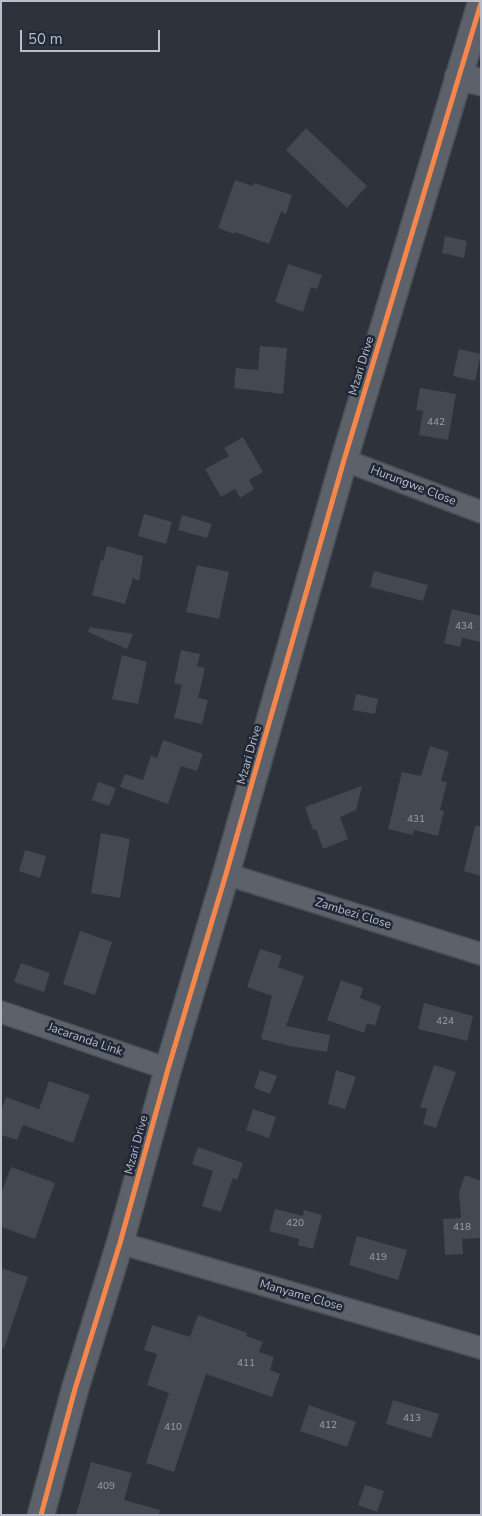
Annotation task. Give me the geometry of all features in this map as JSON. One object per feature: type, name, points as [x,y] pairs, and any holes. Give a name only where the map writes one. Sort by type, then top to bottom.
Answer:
[{"type":"street","name":"Mzari Drive","points":[[42,1515],[75,1388],[120,1243],[168,1069],[226,874],[344,460],[469,79],[481,3]]},
{"type":"street","name":"Hurungwe Close","points":[[344,460],[481,512]]},
{"type":"street","name":"Zambezi Close","points":[[226,874],[481,954]]},
{"type":"street","name":"Jacaranda Link","points":[[1,1012],[168,1069]]},
{"type":"street","name":"Manyame Close","points":[[120,1243],[481,1348]]},
{"type":"building","points":[[306,128],[367,186],[347,208],[286,150]]},
{"type":"building","points":[[235,180],[253,186],[254,183],[292,195],[286,214],[281,212],[269,244],[218,228]]},
{"type":"building","points":[[445,236],[467,241],[464,258],[442,253]]},
{"type":"building","points":[[288,264],[322,275],[317,289],[311,287],[303,312],[275,302]]},
{"type":"building","points":[[260,346],[287,348],[283,394],[234,388],[236,368],[258,370]]},
{"type":"building","points":[[459,349],[481,354],[475,381],[453,376]]},
{"type":"building","points":[[420,388],[456,394],[448,440],[419,435],[423,411],[416,410]]},
{"type":"building","points":[[243,437],[263,472],[249,480],[254,489],[240,498],[235,489],[221,497],[205,469],[229,456],[224,448]]},
{"type":"building","points":[[144,514],[172,522],[166,544],[138,536]]},
{"type":"building","points":[[182,515],[212,524],[207,538],[178,530]]},
{"type":"building","points":[[107,546],[143,556],[139,581],[133,578],[125,604],[92,595],[101,560],[103,561]]},
{"type":"building","points":[[197,565],[229,572],[219,619],[186,612]]},
{"type":"building","points":[[374,571],[428,585],[423,601],[370,587]]},
{"type":"building","points":[[452,609],[481,616],[481,642],[462,638],[460,647],[444,643]]},
{"type":"building","points":[[90,627],[133,634],[127,649],[88,632]]},
{"type":"building","points":[[181,650],[200,654],[197,666],[205,668],[198,698],[208,700],[202,724],[174,718],[182,685],[174,683]]},
{"type":"building","points":[[122,655],[147,662],[138,704],[112,699]]},
{"type":"building","points":[[356,694],[378,699],[375,714],[353,710]]},
{"type":"building","points":[[163,740],[203,754],[197,771],[181,766],[168,804],[120,787],[125,774],[143,780],[151,756],[157,758]]},
{"type":"building","points":[[430,746],[449,752],[441,781],[447,782],[440,810],[444,811],[438,836],[414,830],[413,835],[388,829],[402,772],[421,776]]},
{"type":"building","points":[[98,782],[116,788],[109,806],[92,800]]},
{"type":"building","points":[[362,786],[356,810],[340,817],[348,839],[323,849],[316,829],[313,830],[305,807]]},
{"type":"building","points":[[475,826],[481,826],[481,876],[464,871]]},
{"type":"building","points":[[101,833],[130,839],[120,898],[91,893]]},
{"type":"building","points":[[25,850],[46,856],[40,878],[19,871]]},
{"type":"building","points":[[80,931],[112,942],[95,995],[63,984]]},
{"type":"building","points":[[260,949],[282,956],[278,967],[304,976],[286,1026],[330,1035],[327,1052],[261,1039],[272,996],[247,987]]},
{"type":"building","points":[[21,963],[50,973],[44,992],[14,982]]},
{"type":"building","points":[[341,980],[363,988],[360,998],[381,1006],[375,1026],[367,1023],[364,1033],[327,1020]]},
{"type":"building","points":[[424,1003],[473,1016],[467,1041],[418,1029]]},
{"type":"building","points":[[434,1065],[456,1072],[436,1128],[423,1124],[427,1109],[420,1107]]},
{"type":"building","points":[[260,1070],[277,1076],[270,1094],[254,1088]]},
{"type":"building","points":[[336,1070],[356,1077],[345,1109],[328,1104]]},
{"type":"building","points":[[49,1081],[90,1095],[73,1143],[23,1125],[17,1140],[1,1135],[1,1111],[6,1097],[39,1109]]},
{"type":"building","points":[[253,1109],[276,1117],[269,1138],[246,1130]]},
{"type":"building","points":[[198,1147],[243,1163],[237,1180],[233,1178],[221,1212],[202,1206],[213,1171],[192,1164]]},
{"type":"building","points":[[11,1167],[55,1183],[35,1239],[1,1227],[1,1194]]},
{"type":"building","points":[[465,1175],[481,1181],[481,1238],[462,1239],[463,1254],[445,1255],[443,1219],[461,1218],[459,1192]]},
{"type":"building","points":[[275,1209],[303,1216],[304,1210],[322,1215],[313,1249],[298,1245],[299,1239],[269,1231]]},
{"type":"building","points":[[357,1236],[407,1250],[398,1280],[349,1265]]},
{"type":"building","points":[[1,1268],[28,1277],[4,1348],[1,1347]]},
{"type":"building","points":[[198,1315],[247,1333],[246,1336],[263,1342],[259,1352],[274,1357],[270,1370],[280,1374],[272,1397],[206,1374],[174,1472],[146,1463],[169,1393],[147,1385],[157,1354],[144,1350],[152,1325],[190,1337]]},
{"type":"building","points":[[393,1400],[439,1414],[431,1438],[386,1424]]},
{"type":"building","points":[[309,1405],[356,1422],[347,1447],[300,1431]]},
{"type":"building","points":[[91,1462],[132,1473],[124,1500],[160,1510],[159,1515],[76,1515]]},
{"type":"building","points":[[365,1485],[384,1491],[377,1512],[358,1505]]},
{"type":"cycle path","points":[[41,1515],[75,1389],[120,1243],[168,1069],[226,874],[344,460],[481,3]]}]
